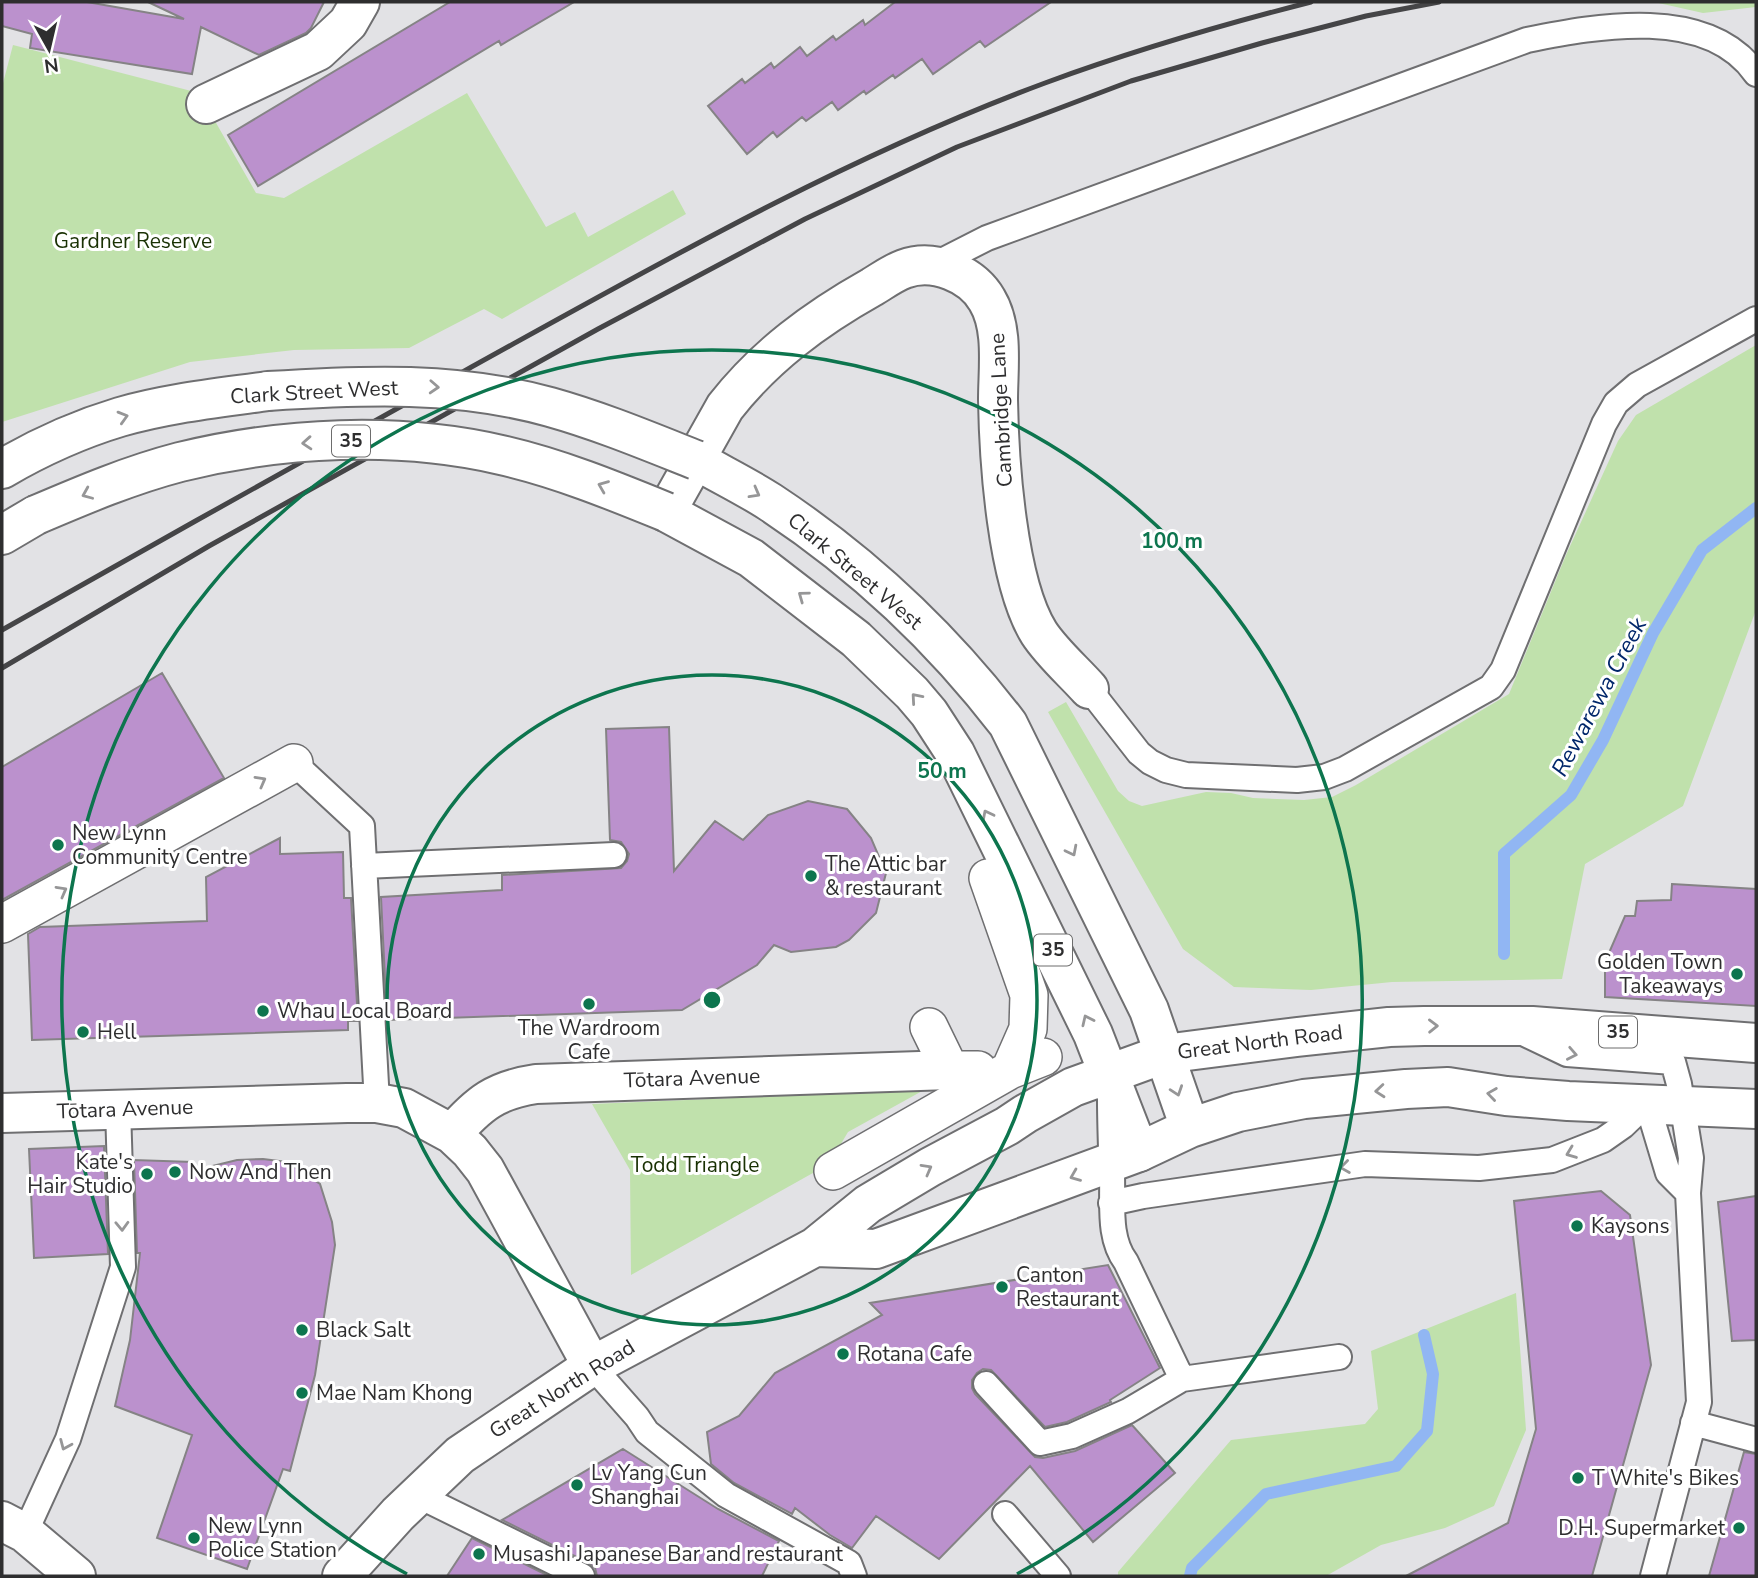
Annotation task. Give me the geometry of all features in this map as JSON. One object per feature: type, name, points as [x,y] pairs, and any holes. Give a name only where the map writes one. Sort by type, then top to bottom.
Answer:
[{"type":"main road","points":[[206,104],[318,51],[348,23],[360,2]]},
{"type":"main road","points":[[666,512],[725,407],[793,337],[906,268],[932,266]]},
{"type":"main road","name":"Cambridge Lane","points":[[932,266],[954,271],[976,286],[988,301],[997,325],[998,442],[1011,543],[1024,603],[1040,634],[1089,689]]},
{"type":"main road","name":"Clark Street West","points":[[5,467],[119,418],[181,403],[268,391],[378,385],[445,388],[491,394],[549,407],[603,424],[696,460],[768,500],[819,536],[876,582],[927,630],[978,684],[1008,724],[1142,995],[1190,1128]]},
{"type":"main road","name":"35","points":[[2,535],[36,515],[117,481],[180,462],[243,450],[309,443],[373,441],[435,444],[499,454],[592,481],[666,512],[745,554],[856,639],[912,693],[929,713],[955,753],[1083,1012],[1109,1073],[1125,1157]]},
{"type":"main road","name":"Great North Road","points":[[342,1576],[417,1495],[460,1455],[592,1366],[816,1247],[868,1204],[1073,1087],[1109,1073],[1164,1054],[1389,1027],[1511,1026],[1756,1043]]},
{"type":"main road","name":"Tōtara Avenue","points":[[453,1134],[468,1115],[492,1096],[517,1087],[536,1084],[950,1070]]},
{"type":"main road","name":"Great North Road","points":[[816,1247],[876,1249],[1125,1157],[1190,1128],[1238,1112],[1304,1098],[1448,1087],[1556,1100],[1756,1109]]},
{"type":"main road","name":"Tōtara Avenue","points":[[2,1113],[377,1103],[404,1108],[453,1134],[485,1170],[592,1366]]},
{"type":"main road","points":[[13,1527],[76,1576]]},
{"type":"street","points":[[2,924],[295,763]]},
{"type":"street","points":[[988,878],[1029,995],[1022,1072]]},
{"type":"street","points":[[929,1027],[950,1070],[1022,1072]]},
{"type":"street","points":[[833,1171],[1022,1072]]},
{"type":"lane","points":[[932,266],[987,238],[1527,40],[1615,28],[1677,27],[1730,49],[1756,74]]},
{"type":"lane","points":[[1089,689],[1139,753],[1166,770],[1186,775],[1297,780],[1324,776],[1345,769],[1491,687],[1503,670],[1604,425],[1616,403],[1637,385],[1756,318]]},
{"type":"lane","points":[[295,763],[362,827],[377,1103]]},
{"type":"lane","points":[[364,866],[614,855]]},
{"type":"lane","points":[[1511,1026],[1567,1054],[1673,1062],[1660,1141],[1668,1173],[1688,1193]]},
{"type":"lane","points":[[1603,1140],[1665,1104]]},
{"type":"lane","points":[[1653,1576],[1699,1402],[1688,1193],[1691,1158],[1665,1104]]},
{"type":"lane","points":[[13,1527],[68,1439],[123,1267],[118,1109]]},
{"type":"lane","points":[[1111,1203],[1365,1164],[1479,1168],[1552,1160],[1603,1140],[1627,1135],[1660,1141]]},
{"type":"lane","points":[[1125,1157],[1111,1203],[1119,1254],[1126,1262],[1182,1379]]},
{"type":"lane","points":[[986,1384],[1040,1443],[1072,1436],[1128,1410],[1182,1379],[1339,1357]]},
{"type":"lane","points":[[592,1366],[647,1432],[726,1495],[849,1563],[855,1576]]},
{"type":"lane","points":[[1693,1423],[1756,1440]]},
{"type":"lane","points":[[417,1495],[582,1576]]},
{"type":"lane","points":[[1004,1514],[1058,1576]]},
{"type":"green space","points":[[1654,2],[1756,2],[1756,7],[1703,13]]},
{"type":"green space","name":"Gardner Reserve","points":[[13,45],[199,93],[256,193],[284,198],[467,93],[546,227],[575,212],[588,237],[673,190],[686,214],[502,319],[484,309],[409,348],[294,350],[190,362],[2,422],[2,87]]},
{"type":"green space","points":[[1756,345],[1756,610],[1683,806],[1585,864],[1562,979],[1392,982],[1311,990],[1234,987],[1183,949],[1048,712],[1066,702],[1118,791],[1129,801],[1142,806],[1206,792],[1231,793],[1253,798],[1304,800],[1332,797],[1356,785],[1509,694],[1566,555],[1618,441],[1636,415]]},
{"type":"green space","name":"Todd Triangle","points":[[924,1090],[848,1132],[829,1164],[631,1275],[630,1170],[592,1104]]},
{"type":"green space","points":[[1516,1293],[1526,1430],[1494,1506],[1445,1528],[1381,1545],[1326,1576],[1118,1576],[1118,1572],[1231,1440],[1365,1424],[1378,1409],[1371,1351]]},
{"type":"building","points":[[2,2],[87,2],[184,19],[148,2],[324,2],[306,33],[259,55],[201,27],[192,74],[30,48],[32,34],[2,26]]},
{"type":"building","points":[[450,2],[574,2],[501,45],[499,41],[258,186],[228,135]]},
{"type":"building","points":[[895,2],[1051,2],[985,47],[980,41],[933,74],[922,59],[866,94],[864,91],[838,110],[832,102],[806,121],[802,117],[777,137],[773,132],[747,154],[708,106],[742,79],[745,83],[771,63],[774,68],[800,47],[807,56],[833,36],[836,40],[863,20],[865,25]]},
{"type":"building","name":"New Lynn Community Centre","points":[[162,673],[224,778],[2,900],[2,767]]},
{"type":"building","points":[[669,727],[674,871],[715,821],[743,840],[768,815],[808,801],[847,809],[871,838],[886,873],[876,913],[849,940],[836,947],[791,952],[774,945],[757,965],[682,1010],[387,1020],[381,897],[502,890],[502,875],[621,868],[629,854],[621,842],[610,840],[606,729]]},
{"type":"building","points":[[280,838],[280,854],[343,852],[344,898],[351,898],[358,1021],[348,1021],[348,1030],[32,1040],[28,934],[40,927],[207,921],[206,877]]},
{"type":"building","points":[[1672,884],[1756,889],[1756,1006],[1605,997],[1605,962],[1625,916],[1635,916],[1637,901],[1671,900]]},
{"type":"building","points":[[104,1146],[108,1254],[34,1258],[29,1149]]},
{"type":"building","points":[[134,1160],[193,1162],[196,1170],[237,1160],[287,1162],[320,1184],[332,1222],[335,1245],[315,1375],[290,1471],[283,1469],[247,1569],[157,1538],[192,1435],[115,1406],[130,1340],[140,1253],[137,1253]]},
{"type":"building","points":[[1601,1191],[1630,1215],[1651,1365],[1592,1576],[1406,1576],[1508,1523],[1536,1429],[1514,1201]]},
{"type":"building","points":[[1756,1196],[1756,1340],[1732,1341],[1718,1202]]},
{"type":"building","points":[[1108,1265],[1160,1368],[1110,1400],[1111,1402],[1067,1422],[1045,1427],[991,1370],[983,1369],[972,1380],[975,1394],[1035,1457],[1043,1458],[1075,1451],[1132,1425],[1175,1473],[1093,1542],[1030,1466],[939,1559],[876,1516],[852,1548],[795,1508],[792,1514],[734,1483],[711,1464],[707,1432],[739,1416],[775,1373],[882,1315],[870,1303]]},
{"type":"building","points":[[623,1449],[718,1509],[779,1541],[762,1576],[597,1576],[595,1568],[589,1563],[502,1520]]},
{"type":"building","name":"D.H. Supermarket","points":[[1744,1452],[1756,1454],[1756,1576],[1709,1576]]},
{"type":"building","points":[[472,1538],[549,1576],[447,1576]]},
{"type":"waterway","name":"Rewarewa Creek","points":[[1504,954],[1504,854],[1571,795],[1603,740],[1653,633],[1702,550],[1756,508]]},
{"type":"waterway","name":"Rewarewa Creek","points":[[1190,1576],[1192,1568],[1266,1494],[1396,1466],[1427,1431],[1433,1374],[1424,1335]]},
{"type":"railway","points":[[2,630],[609,291],[823,179],[896,145],[1045,83],[1177,39],[1311,2]]},
{"type":"railway","points":[[2,668],[209,546],[598,329],[805,219],[957,147],[1131,81],[1366,16],[1439,2]]},
{"type":"place","name":"New Lynn Community Centre","points":[[58,845]]},
{"type":"place","name":"The Attic bar & restaurant","points":[[811,876]]},
{"type":"place","name":"Golden Town Takeaways","points":[[1737,974]]},
{"type":"place","name":"The Wardroom Cafe","points":[[589,1004]]},
{"type":"place","name":"Whau Local Board","points":[[263,1011]]},
{"type":"place","name":"Hell","points":[[83,1032]]},
{"type":"place","name":"Now And Then","points":[[175,1172]]},
{"type":"place","name":"Kate's Hair Studio","points":[[147,1174]]},
{"type":"place","name":"Kaysons","points":[[1577,1226]]},
{"type":"place","name":"Canton Restaurant","points":[[1002,1287]]},
{"type":"place","name":"Black Salt","points":[[302,1330]]},
{"type":"place","name":"Rotana Cafe","points":[[843,1354]]},
{"type":"place","name":"Mae Nam Khong","points":[[302,1393]]},
{"type":"place","name":"T White's Bikes","points":[[1578,1478]]},
{"type":"place","name":"Lv Yang Cun Shanghai","points":[[577,1485]]},
{"type":"place","name":"D.H. Supermarket","points":[[1739,1528]]},
{"type":"place","name":"New Lynn Police Station","points":[[194,1538]]},
{"type":"place","name":"Musashi Japanese Bar and restaurant","points":[[479,1554]]}]
